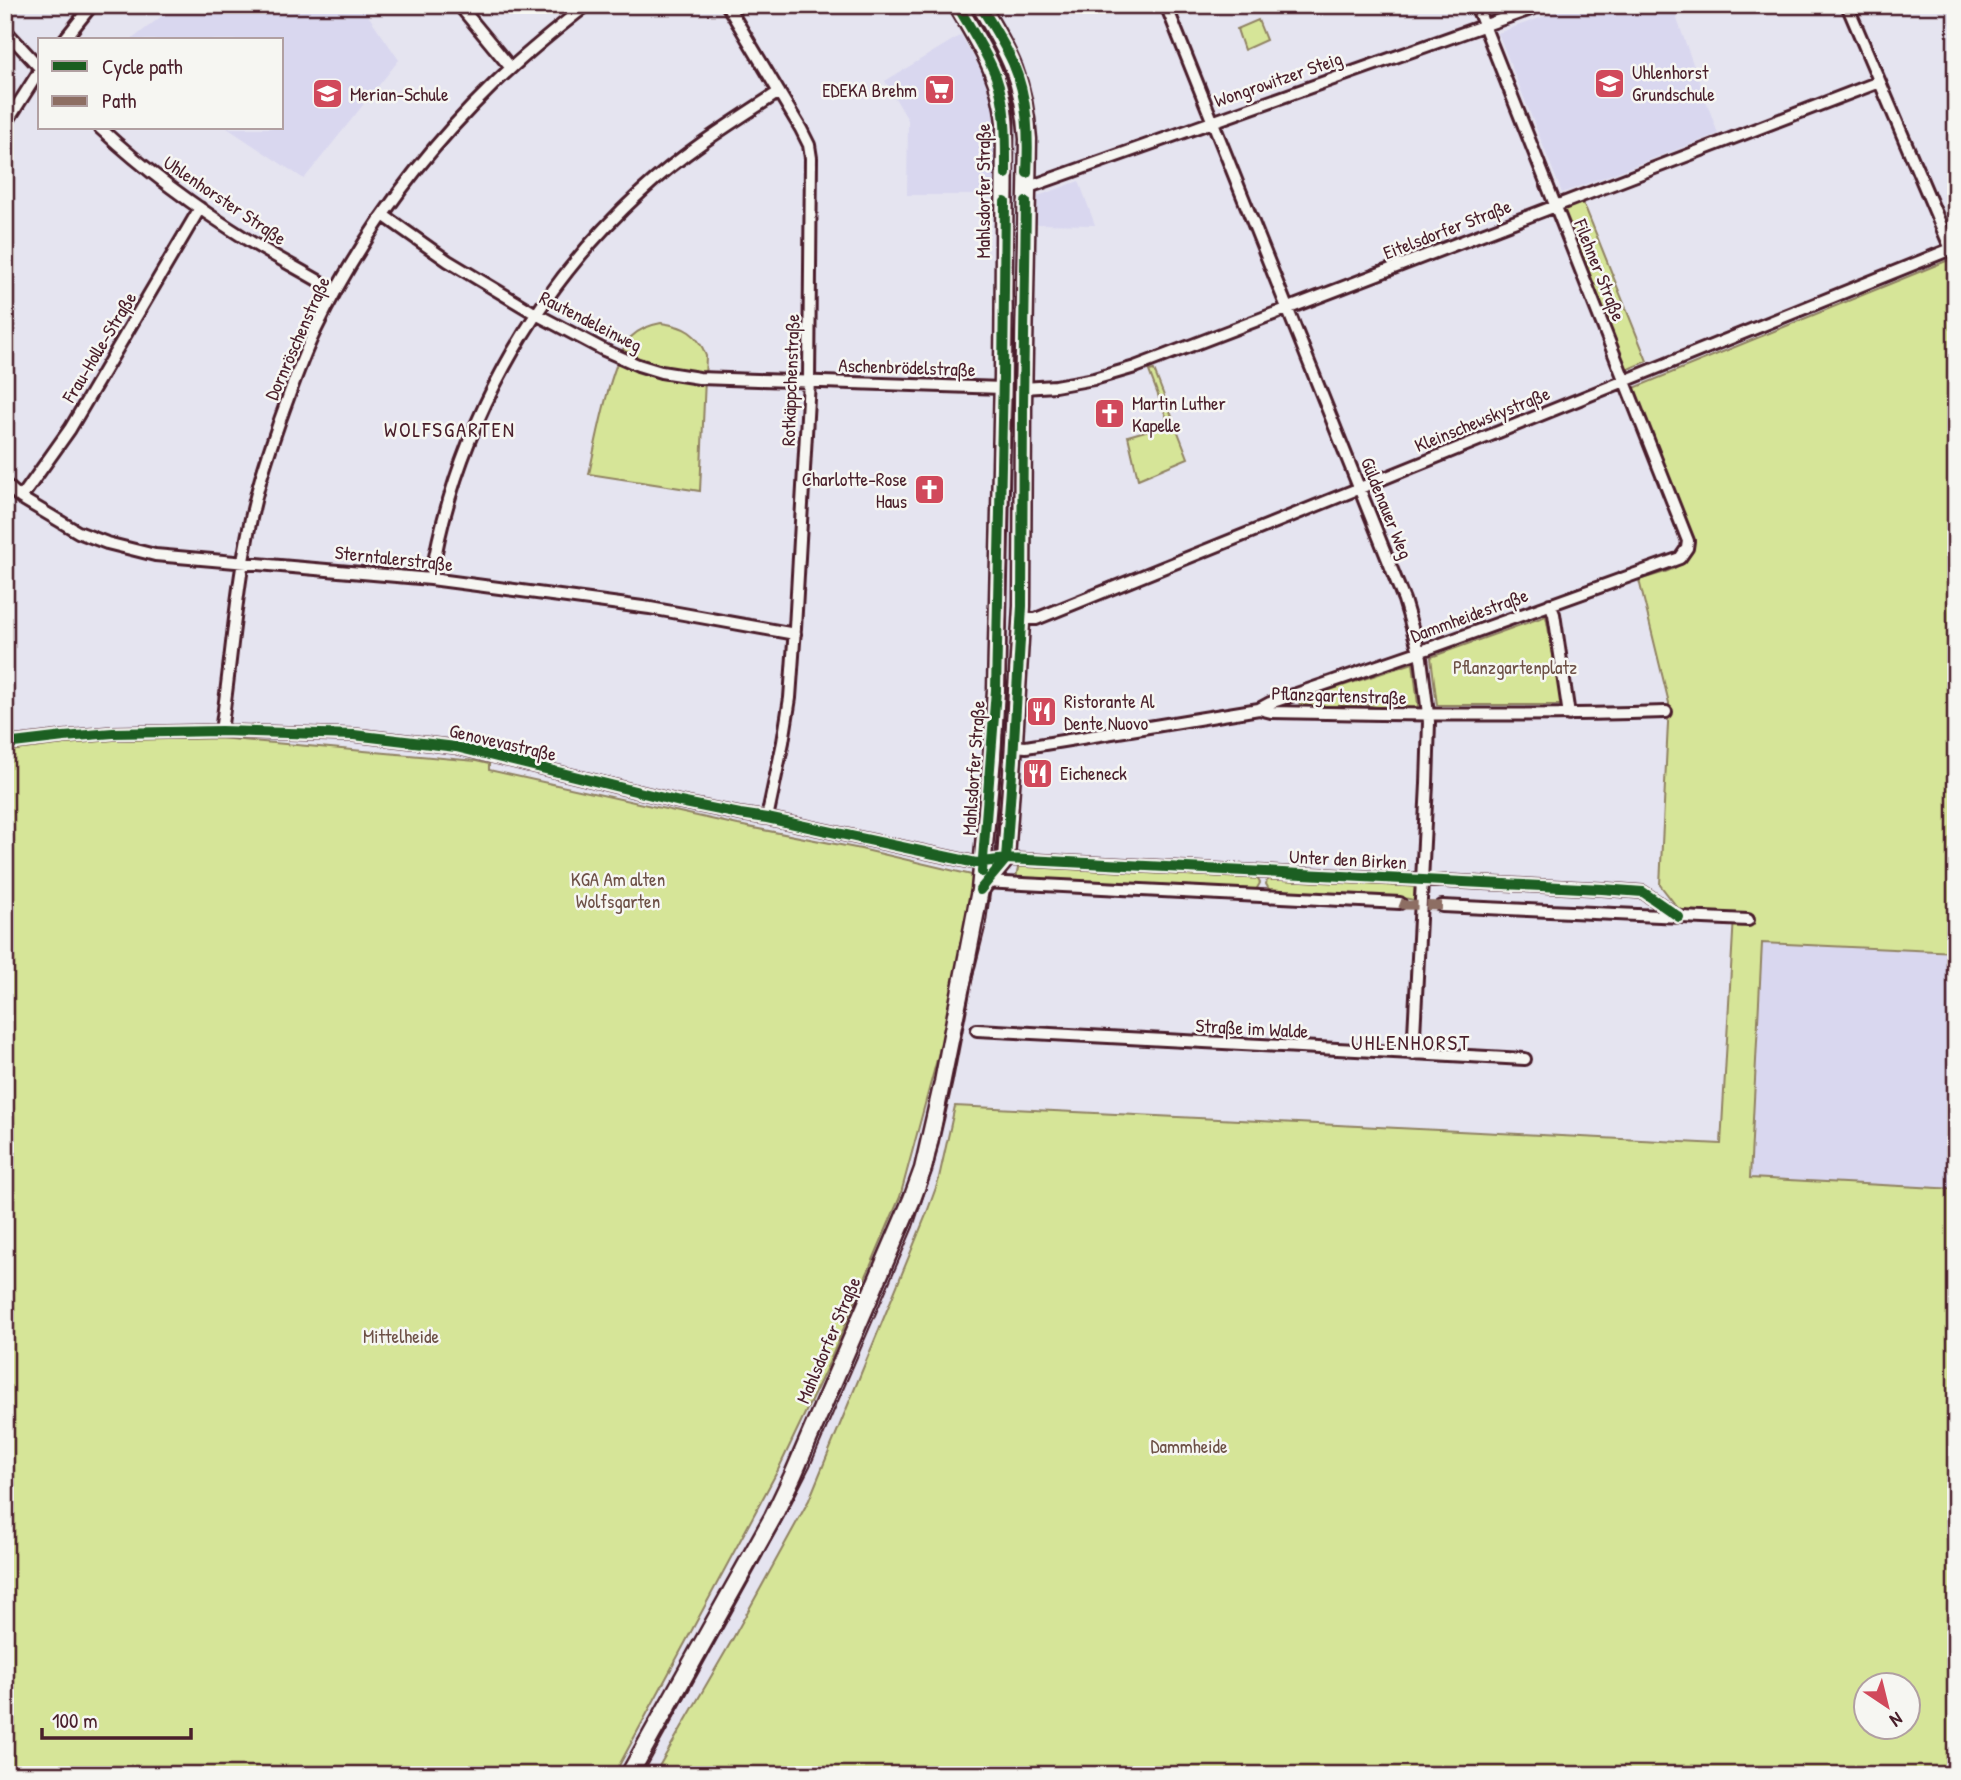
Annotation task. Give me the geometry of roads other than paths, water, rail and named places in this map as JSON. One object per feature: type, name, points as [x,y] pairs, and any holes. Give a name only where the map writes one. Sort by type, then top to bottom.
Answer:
[{"type":"main road","name":"Mahlsdorfer Straße","points":[[629,1775],[773,1517],[912,1199],[931,1139],[983,884],[996,690],[1003,388],[1005,122],[995,74],[957,5]]},
{"type":"main road","name":"Mahlsdorfer Straße","points":[[980,5],[1013,64],[1024,97],[1028,139],[1021,619],[1014,747],[1006,859],[983,884]]},
{"type":"main road","points":[[1006,188],[1026,188]]},
{"type":"main road","points":[[1003,388],[1023,388]]},
{"type":"street","points":[[66,38],[92,5]]},
{"type":"street","points":[[459,5],[511,68]]},
{"type":"street","name":"Dornröschenstraße","points":[[221,731],[255,501],[296,374],[336,291],[383,215],[445,136],[511,68],[587,5]]},
{"type":"street","name":"Rotkäppchenstraße","points":[[727,5],[809,145],[811,158],[809,381],[795,634],[790,698],[767,818]]},
{"type":"street","name":"Güldenauer Weg","points":[[1166,5],[1360,488],[1404,600],[1420,651],[1428,716],[1427,784],[1413,1054]]},
{"type":"street","name":"Filehner Straße","points":[[1476,5],[1688,541],[1687,548]]},
{"type":"street","name":"Wongrowitzer Steig","points":[[1026,188],[1542,5]]},
{"type":"street","points":[[1847,5],[1953,248]]},
{"type":"street","points":[[5,30],[38,67]]},
{"type":"street","points":[[5,125],[38,72]]},
{"type":"street","name":"Eitelsdorfer Straße","points":[[1023,388],[1055,386],[1125,370],[1879,82]]},
{"type":"street","points":[[431,579],[447,507],[468,442],[499,375],[536,314],[589,246],[640,192],[709,137],[779,92]]},
{"type":"street","name":"Uhlenhorster Straße","points":[[102,130],[200,208],[254,244],[336,291]]},
{"type":"street","name":"Frau-Holle-Straße","points":[[21,498],[71,429],[200,208]]},
{"type":"street","name":"Rautendeleinweg","points":[[383,215],[448,261],[536,314],[638,365],[699,378],[809,381]]},
{"type":"street","name":"Kleinschewskystraße","points":[[1021,619],[1036,619],[1953,248]]},
{"type":"street","name":"Aschenbrödelstraße","points":[[809,381],[1003,388]]},
{"type":"street","name":"Sterntalerstraße","points":[[5,484],[21,498],[78,532],[107,544],[155,555],[431,579],[650,608],[795,634]]},
{"type":"street","name":"Dammheidestraße","points":[[1259,709],[1680,558],[1687,548]]},
{"type":"street","points":[[1550,604],[1569,715]]},
{"type":"street","name":"Pflanzgartenstraße","points":[[1014,747],[1259,709],[1271,712],[1428,716],[1666,712]]},
{"type":"street","name":"Genovevastraße","points":[[5,744],[113,733],[221,731],[354,735],[456,747],[680,802],[976,863],[984,862]]},
{"type":"street","name":"Unter den Birken","points":[[984,862],[1006,859],[1599,888],[1643,892],[1679,917]]},
{"type":"street","points":[[983,884],[1400,902]]},
{"type":"street","points":[[1442,906],[1748,920]]},
{"type":"street","name":"Straße im Walde","points":[[977,1030],[1525,1059]]},
{"type":"tram line","points":[[642,1775],[810,1466],[913,1227],[934,1164],[969,992],[985,928],[995,860],[1006,684],[1014,145],[1012,114],[1001,70],[963,5]]},
{"type":"place","name":"Uhlenhorst Grundschule","points":[[1609,83]]},
{"type":"place","name":"EDEKA Brehm","points":[[940,90]]},
{"type":"place","name":"Merian-Schule","points":[[327,94]]},
{"type":"place","name":"Martin Luther Kapelle","points":[[1109,414]]},
{"type":"place","name":"Charlotte-Rose Haus","points":[[930,490]]},
{"type":"place","name":"Ristorante Al Dente Nuovo","points":[[1041,712]]},
{"type":"place","name":"Eicheneck","points":[[1037,773]]},
{"type":"district","name":"WOLFSGARTEN","points":[[450,430]]},
{"type":"district","name":"UHLENHORST","points":[[1411,1043]]},
{"type":"park label","name":"Pflanzgartenplatz","points":[[1515,667]]},
{"type":"park label","name":"KGA Am alten Wolfsgarten","points":[[618,890]]},
{"type":"park label","name":"Mittelheide","points":[[401,1336]]},
{"type":"park label","name":"Dammheide","points":[[1189,1446]]}]
